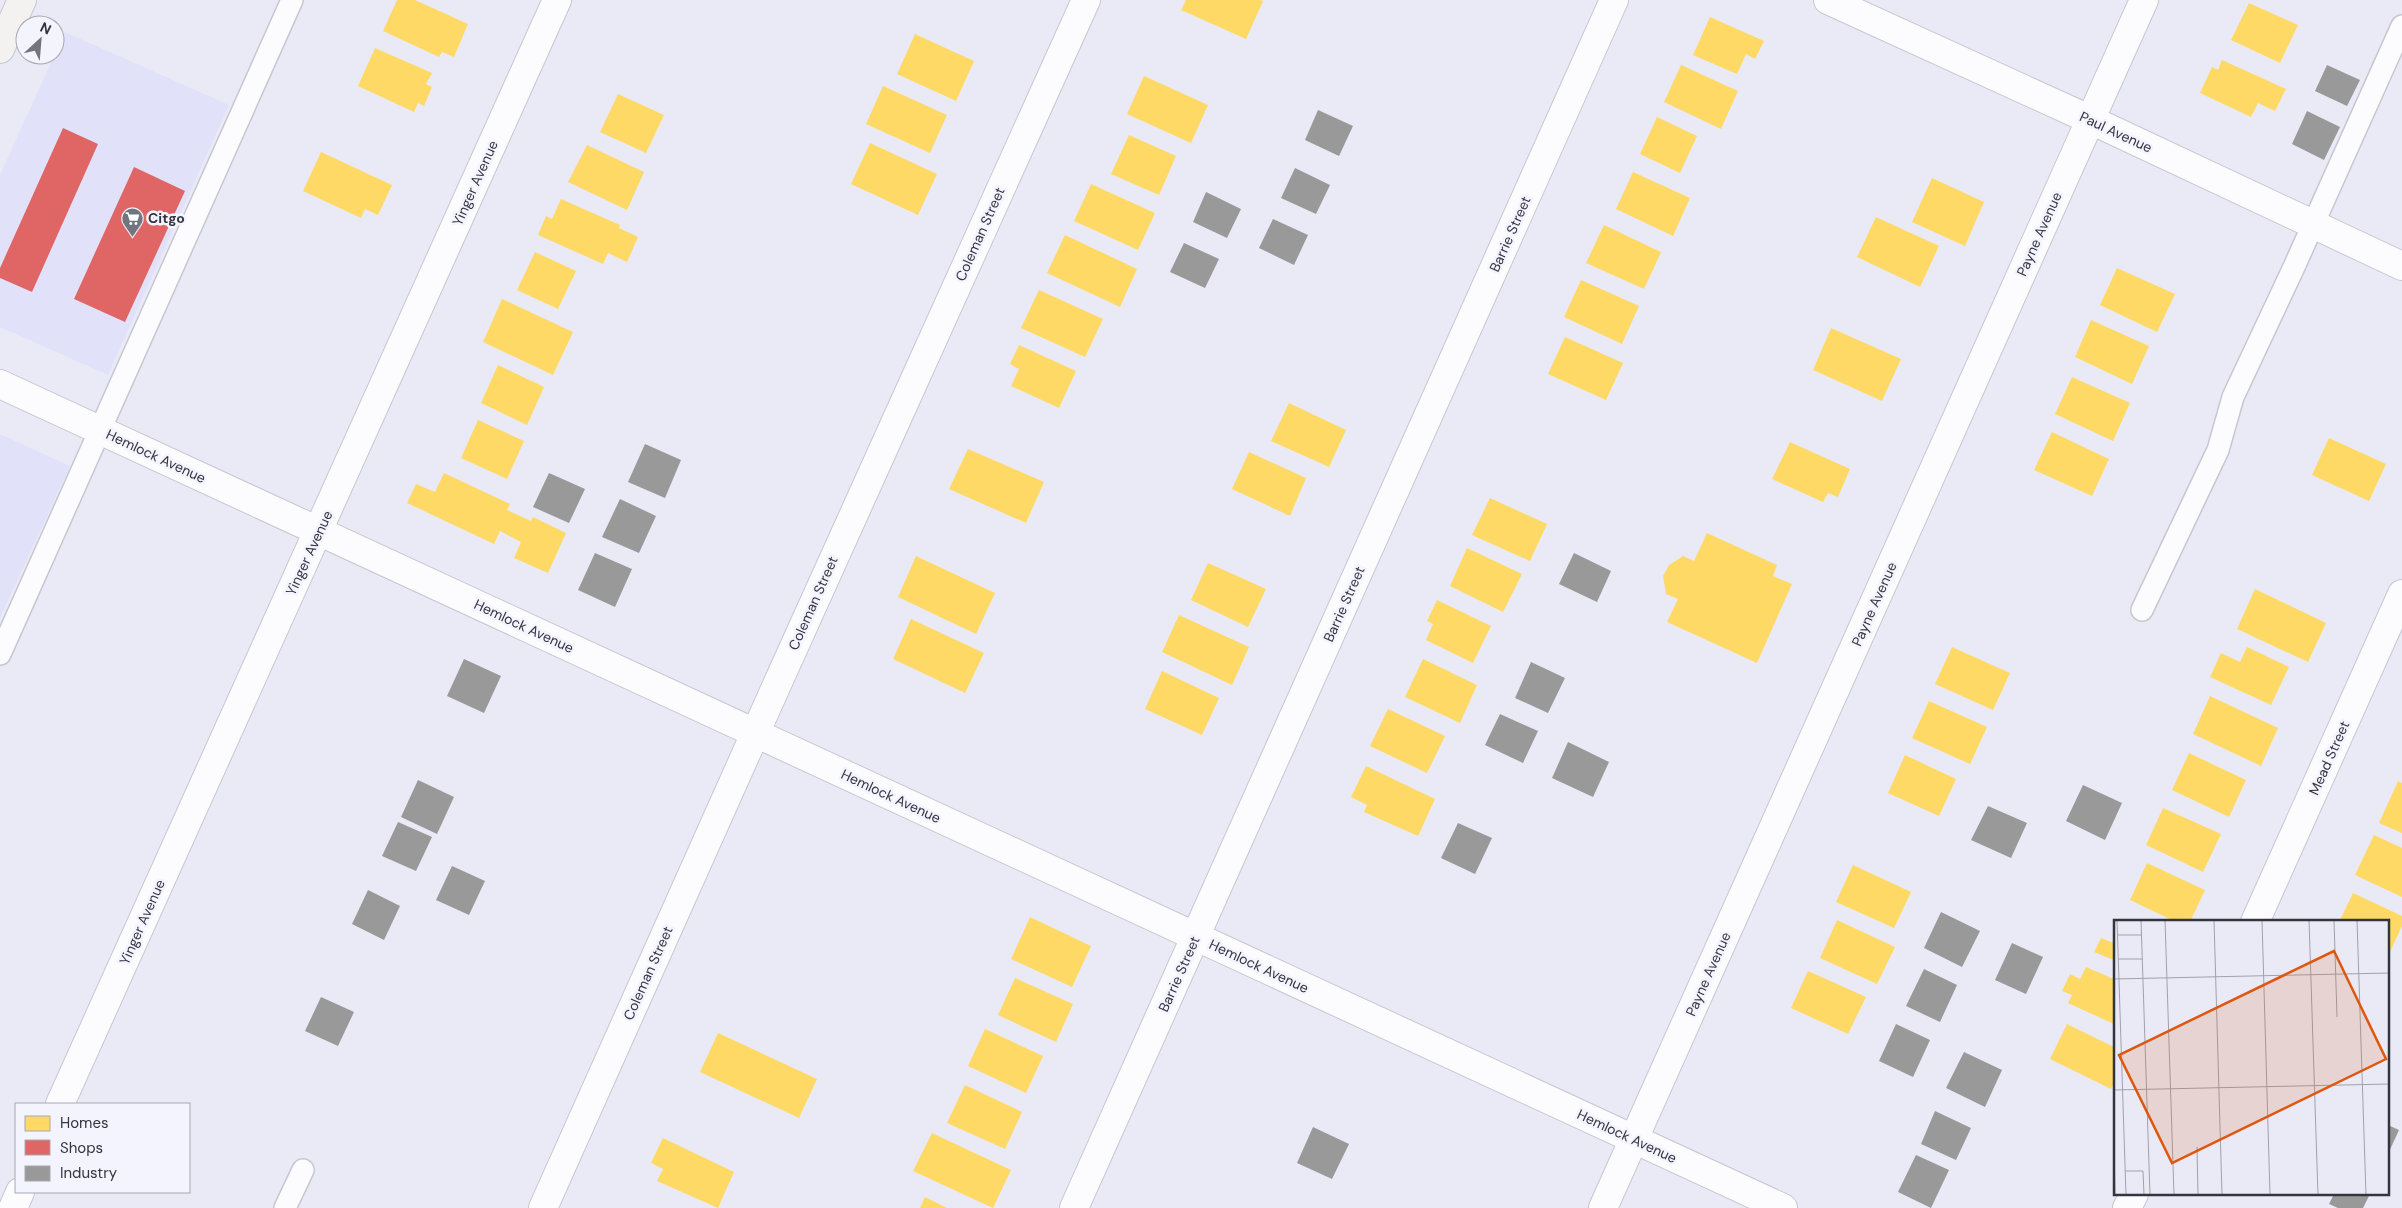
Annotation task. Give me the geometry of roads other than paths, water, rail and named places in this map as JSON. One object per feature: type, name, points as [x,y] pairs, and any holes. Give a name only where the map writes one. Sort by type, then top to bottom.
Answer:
[{"type":"main road","points":[[0,49],[22,0]]},
{"type":"street","name":"Yinger Avenue","points":[[60,1103],[557,0]]},
{"type":"street","name":"Coleman Street","points":[[543,1208],[1086,0]]},
{"type":"street","name":"Barrie Street","points":[[1074,1208],[1614,0]]},
{"type":"street","name":"Paul Avenue","points":[[1828,0],[2091,120],[2402,266]]},
{"type":"street","name":"Payne Avenue","points":[[1603,1208],[2144,0]]},
{"type":"street","name":"Hemlock Avenue","points":[[0,384],[1783,1208]]},
{"type":"street","name":"Mead Street","points":[[2257,920],[2402,594]]},
{"type":"street","points":[[13,1208],[20,1193]]},
{"type":"street","points":[[2127,1208],[2133,1196]]},
{"type":"lane","points":[[0,654],[292,0]]},
{"type":"lane","points":[[2142,610],[2218,450],[2233,397],[2313,225],[2402,26]]},
{"type":"lane","points":[[285,1208],[303,1170]]},
{"type":"place","name":"Citgo","points":[[132,237]]}]
